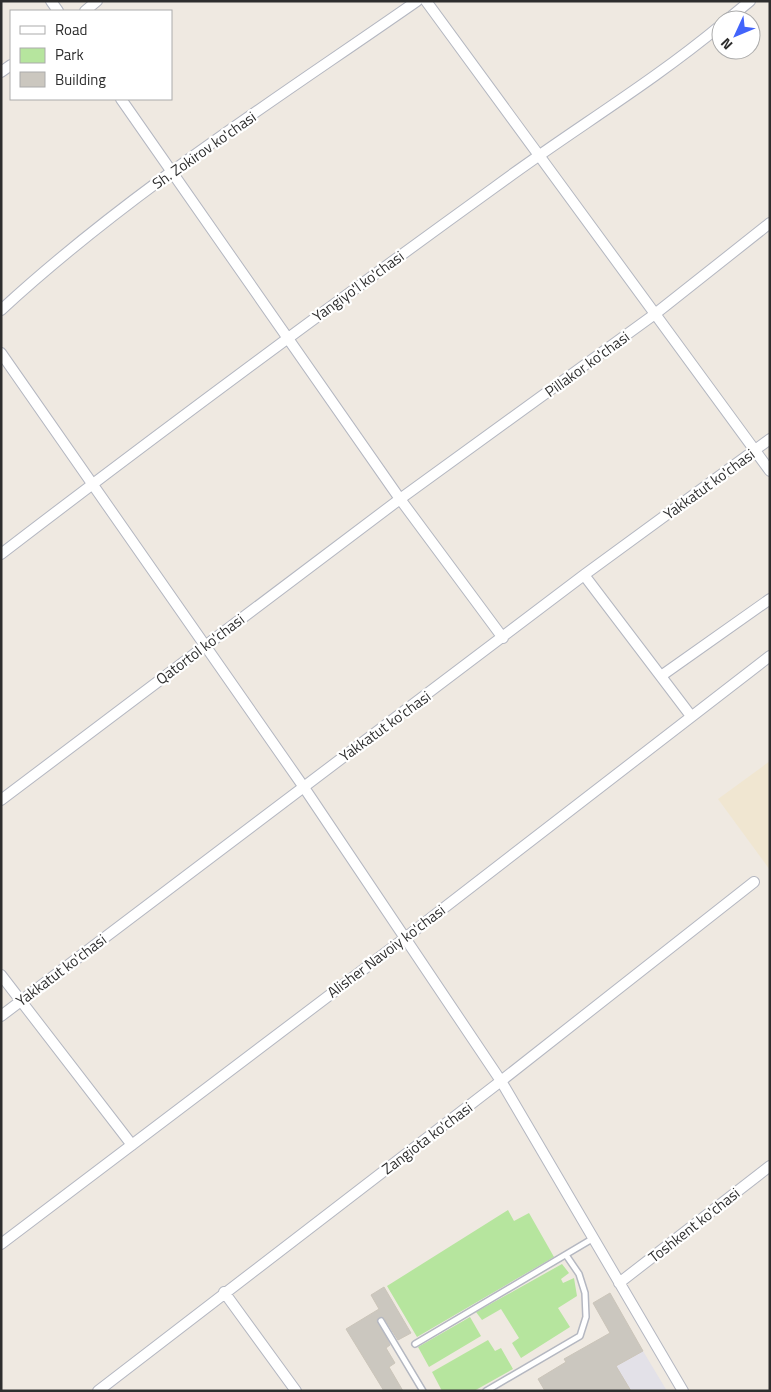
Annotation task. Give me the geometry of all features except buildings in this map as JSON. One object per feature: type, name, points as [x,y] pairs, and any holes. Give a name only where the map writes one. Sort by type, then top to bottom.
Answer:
[{"type":"street","points":[[86,10],[97,1]]},
{"type":"street","name":"Sh. Zokirov ko'chasi","points":[[1,310],[53,262],[172,171],[417,1]]},
{"type":"street","points":[[426,1],[770,471]]},
{"type":"street","points":[[739,10],[750,1]]},
{"type":"street","name":"Yangiyo'l ko'chasi","points":[[1,554],[288,337],[538,155],[692,49],[711,33]]},
{"type":"street","points":[[122,100],[400,499],[504,638]]},
{"type":"street","name":"Pillakor ko'chasi","points":[[400,499],[655,314],[770,223]]},
{"type":"street","points":[[1,353],[94,483],[204,646],[303,786],[501,1081],[592,1239],[683,1391]]},
{"type":"street","name":"Yakkatut ko'chasi","points":[[1,1016],[303,786],[504,638],[584,575],[770,439]]},
{"type":"street","name":"Qatortol ko'chasi","points":[[1,800],[400,499]]},
{"type":"street","points":[[584,575],[690,716]]},
{"type":"street","points":[[661,676],[770,599]]},
{"type":"street","name":"Alisher Navoiy ko'chasi","points":[[1,1244],[405,938],[770,656]]},
{"type":"street","name":"Zangiota ko'chasi","points":[[98,1391],[224,1292],[501,1081],[754,882]]},
{"type":"street","points":[[1,976],[132,1145]]},
{"type":"street","name":"Toshkent ko'chasi","points":[[619,1284],[770,1166]]},
{"type":"street","points":[[224,1292],[296,1391]]},
{"type":"lane","points":[[415,1344],[592,1239]]},
{"type":"lane","points":[[486,1391],[580,1336],[586,1317],[585,1293],[579,1274],[566,1255]]},
{"type":"lane","points":[[382,1321],[423,1391]]},
{"type":"shaded area","points":[[770,761],[770,870],[718,799]]},
{"type":"shaded area","points":[[643,1351],[667,1391],[575,1391],[616,1366]]},
{"type":"green space","points":[[508,1210],[514,1221],[529,1213],[554,1257],[417,1337],[387,1286]]},
{"type":"green space","points":[[562,1264],[569,1273],[561,1279],[563,1283],[574,1278],[577,1296],[558,1308],[570,1327],[521,1358],[512,1343],[519,1338],[501,1309],[482,1320],[476,1312]]},
{"type":"green space","points":[[470,1317],[481,1336],[429,1367],[418,1347]]},
{"type":"green space","points":[[488,1340],[495,1351],[501,1348],[513,1369],[474,1391],[442,1391],[432,1372]]}]
